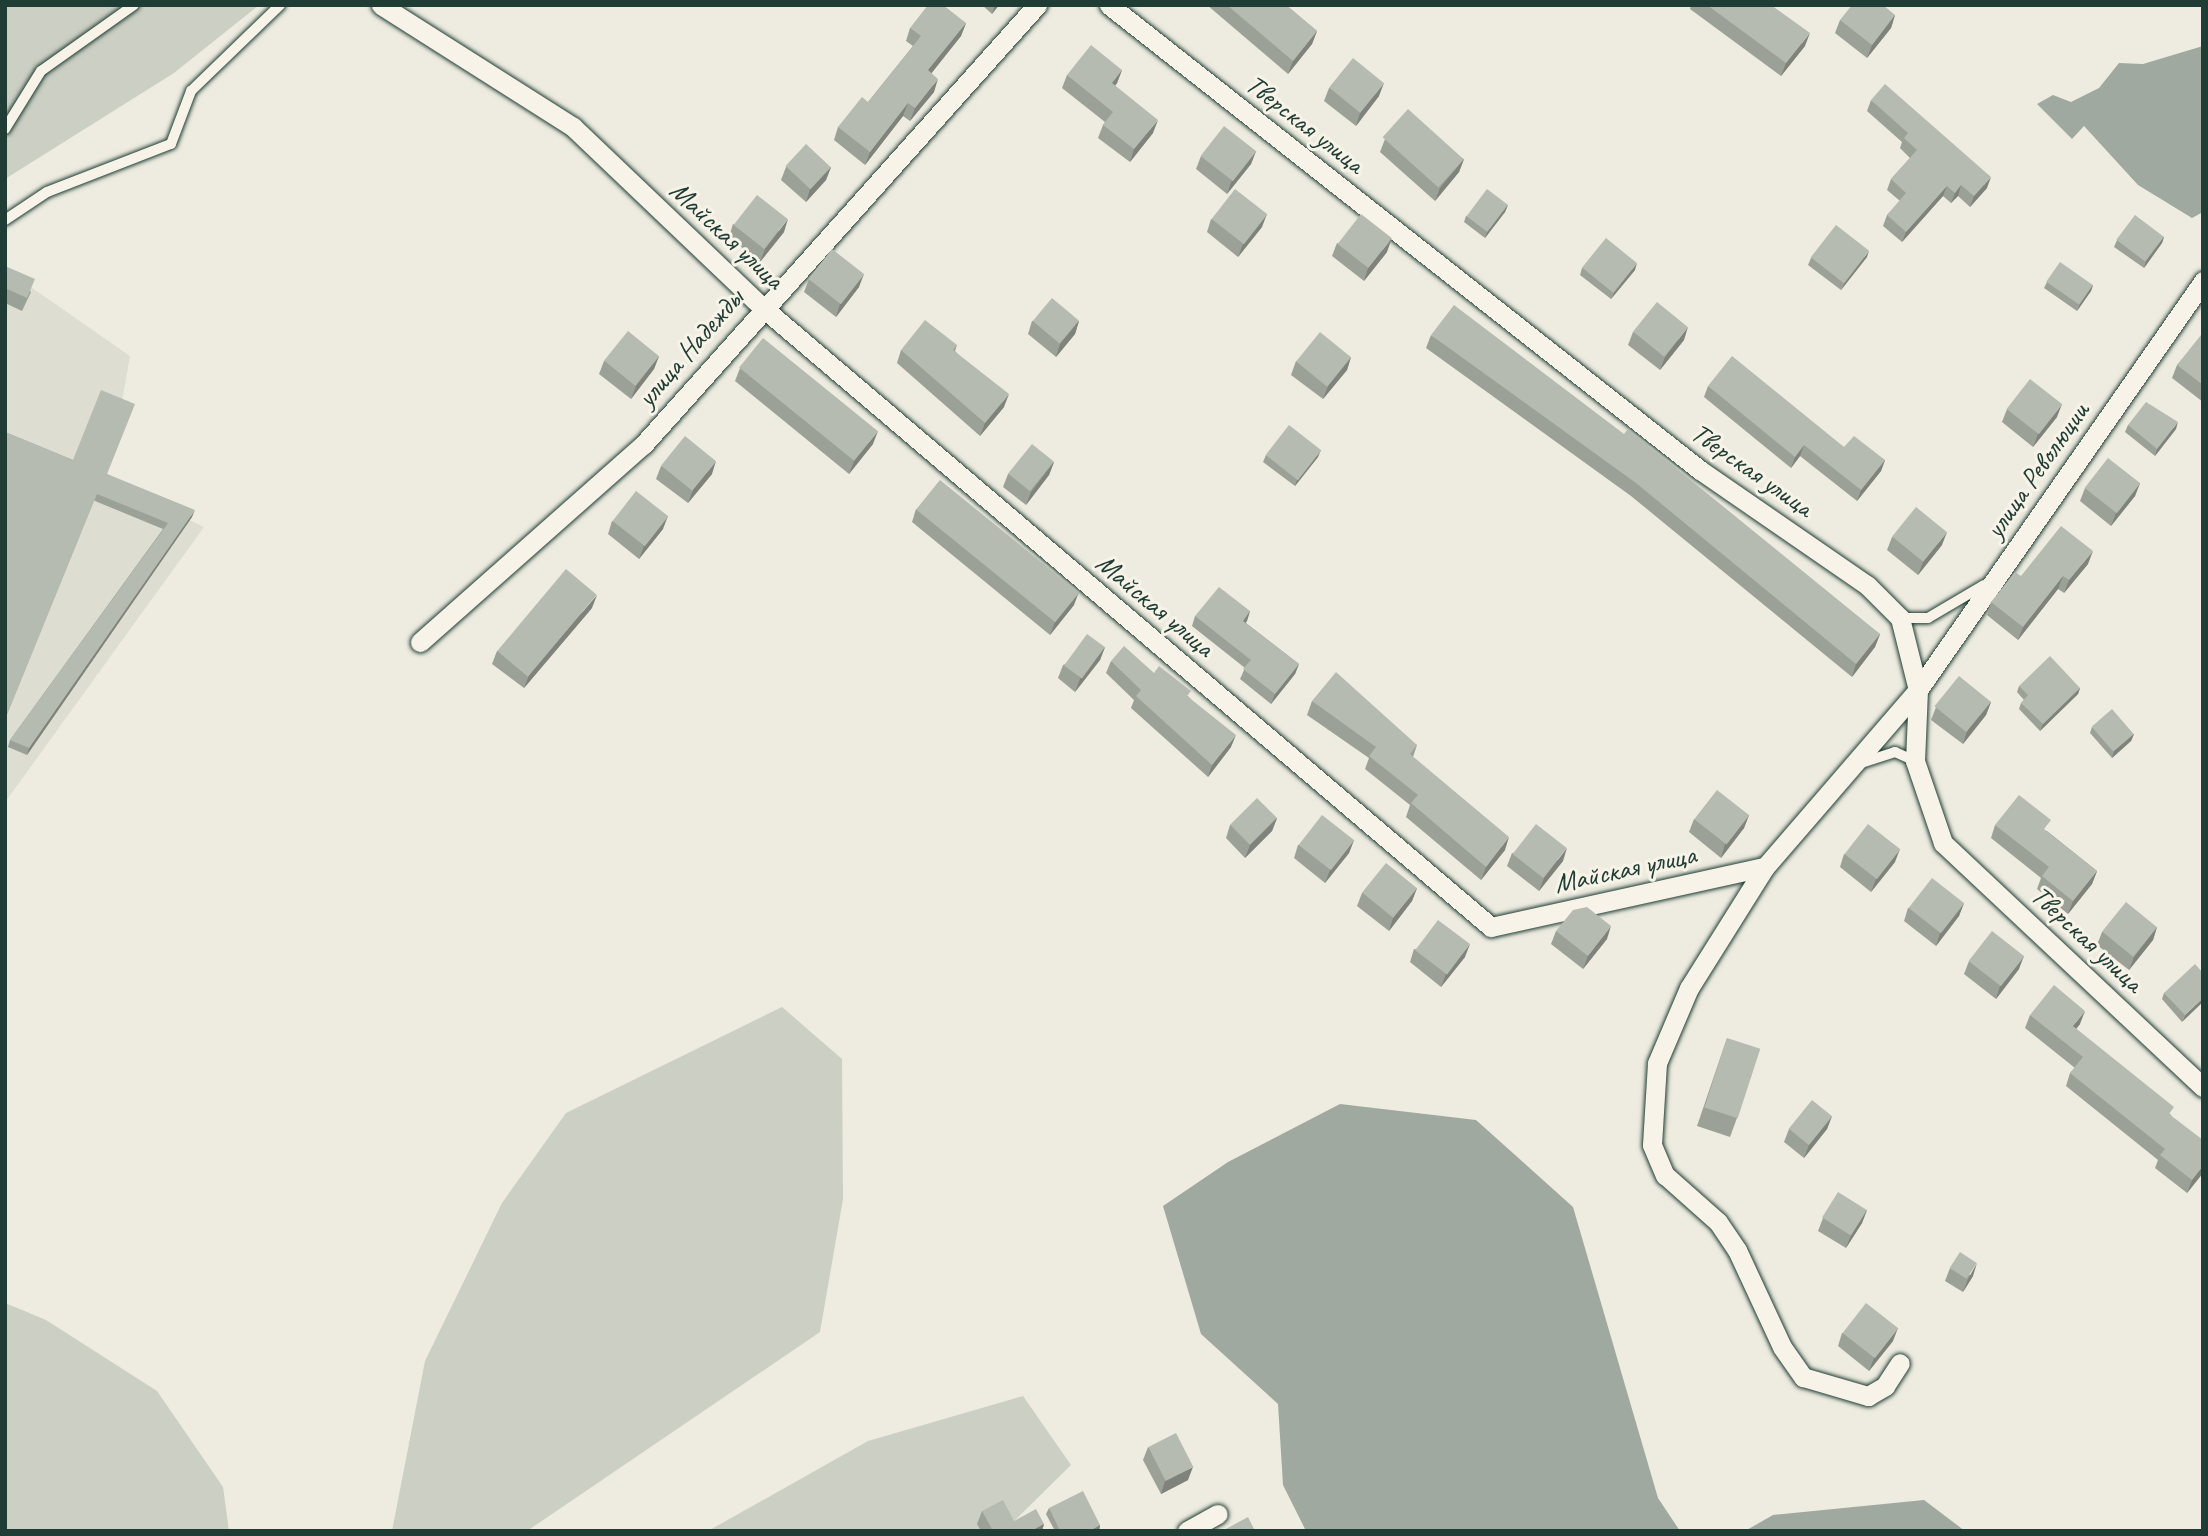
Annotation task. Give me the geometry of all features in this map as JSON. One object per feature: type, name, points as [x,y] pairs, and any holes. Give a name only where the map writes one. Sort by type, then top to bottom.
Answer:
[{"type":"street","name":"Майская улица","points":[[382,5],[573,127],[762,307],[1491,927],[1765,867]]},
{"type":"street","name":"улица Надежды","points":[[420,642],[643,444],[762,307],[1037,5]]},
{"type":"street","name":"Тверская улица","points":[[1109,5],[1700,470],[1867,585],[1899,618],[1918,690],[1915,761],[1943,843],[2203,1087]]},
{"type":"street","name":"улица Революции","points":[[1918,690],[2203,281]]},
{"type":"street","points":[[1900,1363],[1885,1386],[1868,1396],[1803,1377],[1782,1347],[1737,1250],[1718,1222],[1665,1175],[1652,1145],[1657,1063],[1689,988],[1765,867],[1845,770],[1918,690]]},
{"type":"street","points":[[1187,1531],[1218,1514]]},
{"type":"lane","points":[[5,129],[41,71],[134,5]]},
{"type":"lane","points":[[5,220],[47,192],[171,145],[191,90],[280,5]]},
{"type":"lane","points":[[1899,618],[1928,618],[1999,574]]},
{"type":"lane","points":[[1845,770],[1895,752],[1915,761]]},
{"type":"shaded area","points":[[5,5],[259,5],[174,73],[5,179]]},
{"type":"shaded area","points":[[2203,46],[2203,212],[2192,218],[2138,185],[2084,126],[2072,139],[2037,104],[2053,95],[2071,102],[2099,88],[2119,63],[2143,64]]},
{"type":"shaded area","points":[[5,269],[130,356],[119,418],[93,474],[204,527],[6,801]]},
{"type":"shaded area","points":[[782,1007],[842,1059],[843,1199],[820,1332],[527,1531],[392,1531],[425,1361],[502,1203],[566,1113]]},
{"type":"shaded area","points":[[1340,1104],[1476,1120],[1573,1207],[1658,1498],[1680,1531],[1306,1531],[1283,1485],[1278,1404],[1201,1334],[1163,1206],[1228,1162]]},
{"type":"shaded area","points":[[5,1303],[46,1320],[157,1391],[223,1487],[229,1531],[5,1531]]},
{"type":"shaded area","points":[[1023,1396],[1071,1465],[1004,1531],[708,1531],[868,1441]]},
{"type":"shaded area","points":[[1924,1500],[1965,1531],[1745,1531],[1773,1515]]},
{"type":"building","points":[[928,5],[943,5],[966,23],[928,70],[938,79],[915,108],[908,103],[870,152],[838,127],[862,97],[868,102],[921,36],[910,28]]},
{"type":"building","points":[[1227,5],[1286,5],[1317,31],[1293,61]]},
{"type":"building","points":[[1707,5],[1771,5],[1810,33],[1786,63]]},
{"type":"building","points":[[1852,5],[1883,5],[1895,15],[1872,45],[1840,20]]},
{"type":"building","points":[[1091,45],[1122,70],[1112,83],[1158,120],[1134,149],[1103,125],[1113,112],[1067,75]]},
{"type":"building","points":[[1353,58],[1384,83],[1360,113],[1329,88]]},
{"type":"building","points":[[1885,84],[1991,177],[1974,196],[1961,185],[1955,193],[1947,186],[1906,232],[1887,215],[1906,193],[1891,179],[1917,150],[1904,138],[1908,133],[1871,100]]},
{"type":"building","points":[[1408,109],[1464,159],[1438,187],[1383,137]]},
{"type":"building","points":[[1224,126],[1256,151],[1233,181],[1201,156]]},
{"type":"building","points":[[806,144],[831,167],[810,189],[786,166]]},
{"type":"building","points":[[1235,189],[1267,214],[1244,244],[1212,219]]},
{"type":"building","points":[[1487,189],[1508,205],[1487,232],[1467,216]]},
{"type":"building","points":[[757,195],[788,219],[764,249],[734,225]]},
{"type":"building","points":[[1361,214],[1392,238],[1368,268],[1338,244]]},
{"type":"building","points":[[2135,215],[2164,237],[2145,261],[2116,240]]},
{"type":"building","points":[[1836,225],[1869,251],[1844,283],[1811,257]]},
{"type":"building","points":[[1606,238],[1637,263],[1613,293],[1582,268]]},
{"type":"building","points":[[832,249],[864,274],[841,304],[809,279]]},
{"type":"building","points":[[2060,262],[2093,285],[2079,305],[2046,282]]},
{"type":"building","points":[[5,266],[35,279],[27,298],[5,288]]},
{"type":"building","points":[[1052,298],[1079,320],[1060,343],[1033,321]]},
{"type":"building","points":[[1657,302],[1688,327],[1664,357],[1633,332]]},
{"type":"building","points":[[1454,305],[1624,434],[1628,429],[1880,634],[1856,664],[1636,483],[1431,335]]},
{"type":"building","points":[[925,320],[957,345],[953,350],[1009,394],[985,423],[901,350]]},
{"type":"building","points":[[628,331],[659,356],[635,386],[604,361]]},
{"type":"building","points":[[1320,332],[1351,357],[1327,387],[1296,362]]},
{"type":"building","points":[[2201,335],[2203,337],[2203,385],[2177,365]]},
{"type":"building","points":[[763,338],[878,431],[854,461],[739,368]]},
{"type":"building","points":[[1732,356],[1844,447],[1854,436],[1885,460],[1861,490],[1804,445],[1795,457],[1708,386]]},
{"type":"building","points":[[2030,379],[2062,404],[2039,434],[2007,409]]},
{"type":"building","points":[[101,390],[135,404],[107,474],[195,510],[29,748],[10,740],[168,523],[97,494],[5,720],[5,432],[73,460]]},
{"type":"building","points":[[2146,402],[2178,422],[2157,449],[2128,425]]},
{"type":"building","points":[[1289,425],[1321,450],[1298,480],[1266,455]]},
{"type":"building","points":[[685,436],[716,461],[692,491],[661,466]]},
{"type":"building","points":[[1032,444],[1054,462],[1030,491],[1008,474]]},
{"type":"building","points":[[2108,458],[2140,483],[2117,513],[2085,488]]},
{"type":"building","points":[[940,480],[1079,593],[1055,622],[916,510]]},
{"type":"building","points":[[636,491],[668,516],[645,546],[613,521]]},
{"type":"building","points":[[1916,507],[1947,532],[1923,562],[1892,537]]},
{"type":"building","points":[[2061,526],[2093,551],[2069,580],[2063,576],[2023,627],[1991,602],[2015,572],[2021,576]]},
{"type":"building","points":[[566,569],[597,595],[528,677],[497,651]]},
{"type":"building","points":[[1219,587],[1250,611],[1243,621],[1299,664],[1275,694],[1243,669],[1251,660],[1195,616]]},
{"type":"building","points":[[1087,634],[1105,647],[1082,678],[1064,666]]},
{"type":"building","points":[[1124,646],[1154,673],[1159,666],[1191,691],[1187,696],[1236,735],[1212,765],[1136,696],[1141,690],[1111,661]]},
{"type":"building","points":[[2050,656],[2080,688],[2043,724],[2021,703],[2028,695],[2019,686]]},
{"type":"building","points":[[1336,672],[1417,745],[1410,754],[1509,837],[1486,867],[1411,803],[1418,795],[1369,756],[1376,747],[1312,701]]},
{"type":"building","points":[[1959,676],[1991,702],[1966,732],[1934,706]]},
{"type":"building","points":[[2112,709],[2134,734],[2113,752],[2092,727]]},
{"type":"building","points":[[1717,790],[1749,815],[1727,844],[1694,819]]},
{"type":"building","points":[[2019,795],[2051,820],[2044,829],[2097,871],[2073,901],[2042,876],[2049,867],[1995,825]]},
{"type":"building","points":[[1257,798],[1277,818],[1250,845],[1230,825]]},
{"type":"building","points":[[1322,815],[1354,840],[1331,870],[1299,845]]},
{"type":"building","points":[[1536,824],[1567,848],[1543,878],[1513,854]]},
{"type":"building","points":[[1868,824],[1900,849],[1877,879],[1845,854]]},
{"type":"building","points":[[1386,863],[1417,888],[1393,918],[1362,893]]},
{"type":"building","points":[[1932,878],[1964,903],[1941,933],[1909,908]]},
{"type":"building","points":[[2126,902],[2157,927],[2133,957],[2102,932]]},
{"type":"building","points":[[1587,907],[1611,926],[1588,956],[1556,931],[1573,910]]},
{"type":"building","points":[[1438,920],[1470,944],[1447,974],[1415,950]]},
{"type":"building","points":[[1992,931],[2024,956],[2001,986],[1969,961]]},
{"type":"building","points":[[2195,964],[2203,973],[2203,998],[2185,1015],[2164,993]]},
{"type":"building","points":[[2054,985],[2085,1011],[2073,1026],[2174,1107],[2169,1114],[2203,1140],[2203,1166],[2192,1180],[2160,1155],[2165,1149],[2070,1073],[2083,1057],[2030,1015]]},
{"type":"building","points":[[1727,1038],[1760,1049],[1738,1118],[1704,1107]]},
{"type":"building","points":[[1812,1100],[1832,1116],[1809,1145],[1789,1129]]},
{"type":"building","points":[[1838,1192],[1867,1210],[1851,1235],[1822,1217]]},
{"type":"building","points":[[1960,1252],[1977,1263],[1966,1279],[1950,1268]]},
{"type":"building","points":[[1866,1303],[1898,1328],[1875,1358],[1843,1333]]},
{"type":"building","points":[[1176,1433],[1193,1467],[1166,1481],[1148,1447]]},
{"type":"building","points":[[1083,1491],[1100,1525],[1090,1531],[1060,1531],[1049,1508]]},
{"type":"building","points":[[1003,1500],[1014,1521],[1036,1509],[1044,1524],[1031,1531],[993,1531],[982,1511]]},
{"type":"building","points":[[1248,1517],[1255,1531],[1224,1530]]}]
